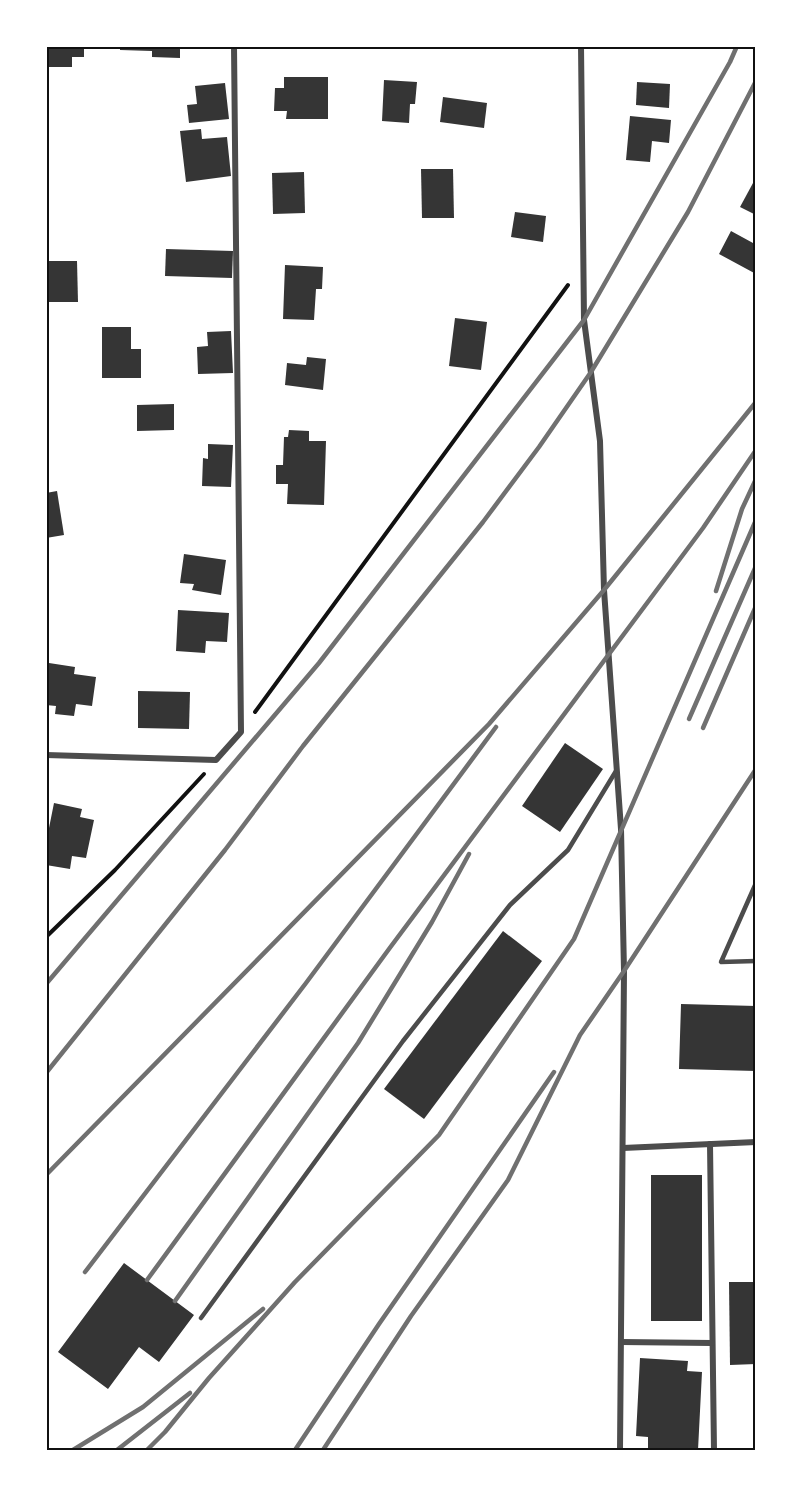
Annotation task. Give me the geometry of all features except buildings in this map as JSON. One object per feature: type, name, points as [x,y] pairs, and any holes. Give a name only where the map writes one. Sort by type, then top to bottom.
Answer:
[{"type":"street","points":[[46,755],[216,760],[241,732],[234,46]]},
{"type":"street","points":[[581,46],[584,320],[600,441],[604,590],[621,829],[624,959],[620,1450]]},
{"type":"street","points":[[623,1148],[756,1142]]},
{"type":"street","points":[[710,1144],[714,1450]]},
{"type":"street","points":[[621,1342],[712,1343]]},
{"type":"lane","points":[[201,1318],[410,1032],[510,905],[568,850],[618,768]]},
{"type":"lane","points":[[756,884],[721,962],[756,961]]},
{"type":"path","points":[[241,732],[584,264]]},
{"type":"path","points":[[46,937],[115,870],[216,760]]},
{"type":"railway","points":[[46,984],[319,663],[584,320],[737,46]]},
{"type":"railway","points":[[46,1073],[225,850],[303,746],[483,522],[539,447],[591,372],[688,212],[756,81]]},
{"type":"railway","points":[[46,1175],[489,724],[604,590],[756,402]]},
{"type":"railway","points":[[147,1280],[389,949],[703,528],[756,450]]},
{"type":"railway","points":[[716,591],[742,509],[756,479]]},
{"type":"railway","points":[[147,1450],[295,1282],[439,1135],[574,939],[756,520]]},
{"type":"railway","points":[[689,719],[756,566]]},
{"type":"railway","points":[[703,728],[756,606]]},
{"type":"railway","points":[[85,1272],[306,983],[496,727]]},
{"type":"railway","points":[[323,1450],[411,1316],[508,1180],[580,1035],[756,769]]},
{"type":"railway","points":[[175,1301],[358,1043],[432,922],[469,854]]},
{"type":"railway","points":[[295,1450],[379,1324],[554,1072]]},
{"type":"railway","points":[[73,1450],[143,1407],[263,1309]]},
{"type":"railway","points":[[117,1450],[190,1393]]}]
